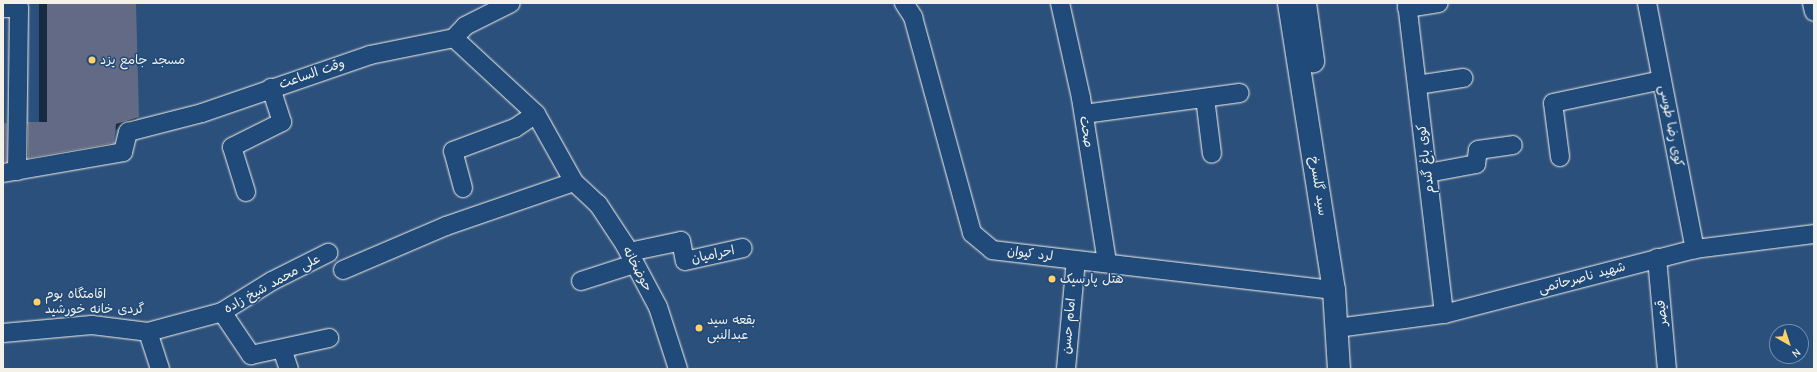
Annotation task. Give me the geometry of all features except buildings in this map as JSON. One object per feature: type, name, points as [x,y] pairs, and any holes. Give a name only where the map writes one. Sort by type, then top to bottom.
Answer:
[{"type":"main road","name":"سید گلسرخ","points":[[1289,3],[1341,290]]},
{"type":"main road","name":"سید گلسرخ","points":[[1305,3],[1341,290],[1344,327],[1353,369]]},
{"type":"main road","name":"سید گلسرخ","points":[[1339,369],[1344,327]]},
{"type":"street","points":[[343,270],[470,212],[574,182],[536,114],[454,38],[464,26],[511,3]]},
{"type":"street","name":"لرد کیوان","points":[[904,3],[913,17],[972,233],[992,250],[1341,290]]},
{"type":"street","name":"صحت","points":[[1060,3],[1084,114],[1107,263]]},
{"type":"street","points":[[1407,6],[1439,3]]},
{"type":"street","name":"کوی رضا طوسی","points":[[1647,3],[1695,249]]},
{"type":"street","points":[[1812,3],[1814,12]]},
{"type":"street","name":"کوی باغ گندم","points":[[1407,6],[1444,314]]},
{"type":"street","points":[[3,8],[19,8],[10,172]]},
{"type":"street","name":"وقت الساعت","points":[[10,172],[123,152],[128,132],[202,113],[370,55],[454,38]]},
{"type":"street","points":[[1417,85],[1463,78]]},
{"type":"street","points":[[1560,157],[1553,103],[1662,80]]},
{"type":"street","points":[[246,192],[232,147],[282,122],[271,88]]},
{"type":"street","points":[[1084,114],[1240,93]]},
{"type":"street","points":[[1205,98],[1212,154]]},
{"type":"street","points":[[463,188],[453,151],[515,128],[536,114]]},
{"type":"street","points":[[1428,173],[1476,164],[1478,150],[1513,145]]},
{"type":"street","name":"حوضخانه","points":[[574,182],[598,204],[632,258],[658,307],[678,369]]},
{"type":"street","name":"شهید ناصرحاتمی","points":[[1344,327],[1444,314],[1695,249],[1814,234]]},
{"type":"street","name":"احرامیان","points":[[632,258],[681,241],[685,261],[743,248]]},
{"type":"street","name":"علی محمد شیخ زاده","points":[[3,333],[92,325],[148,332],[222,312],[272,281],[328,253]]},
{"type":"street","points":[[581,281],[632,258]]},
{"type":"street","name":"قیصر","points":[[1657,258],[1667,369]]},
{"type":"street","name":"امام حسن","points":[[1066,369],[1076,260]]},
{"type":"street","points":[[222,312],[251,355],[329,338]]},
{"type":"street","points":[[148,332],[160,369]]},
{"type":"street","points":[[282,349],[289,369]]},
{"type":"place","name":"مسجد جامع یزد","points":[[92,60]]},
{"type":"place","name":"هتل پارسیک","points":[[1052,279]]},
{"type":"place","name":"اقامتگاه بوم گردی خانه خورشید","points":[[37,302]]},
{"type":"place","name":"بقعه سید عبدالنبی","points":[[699,328]]}]
